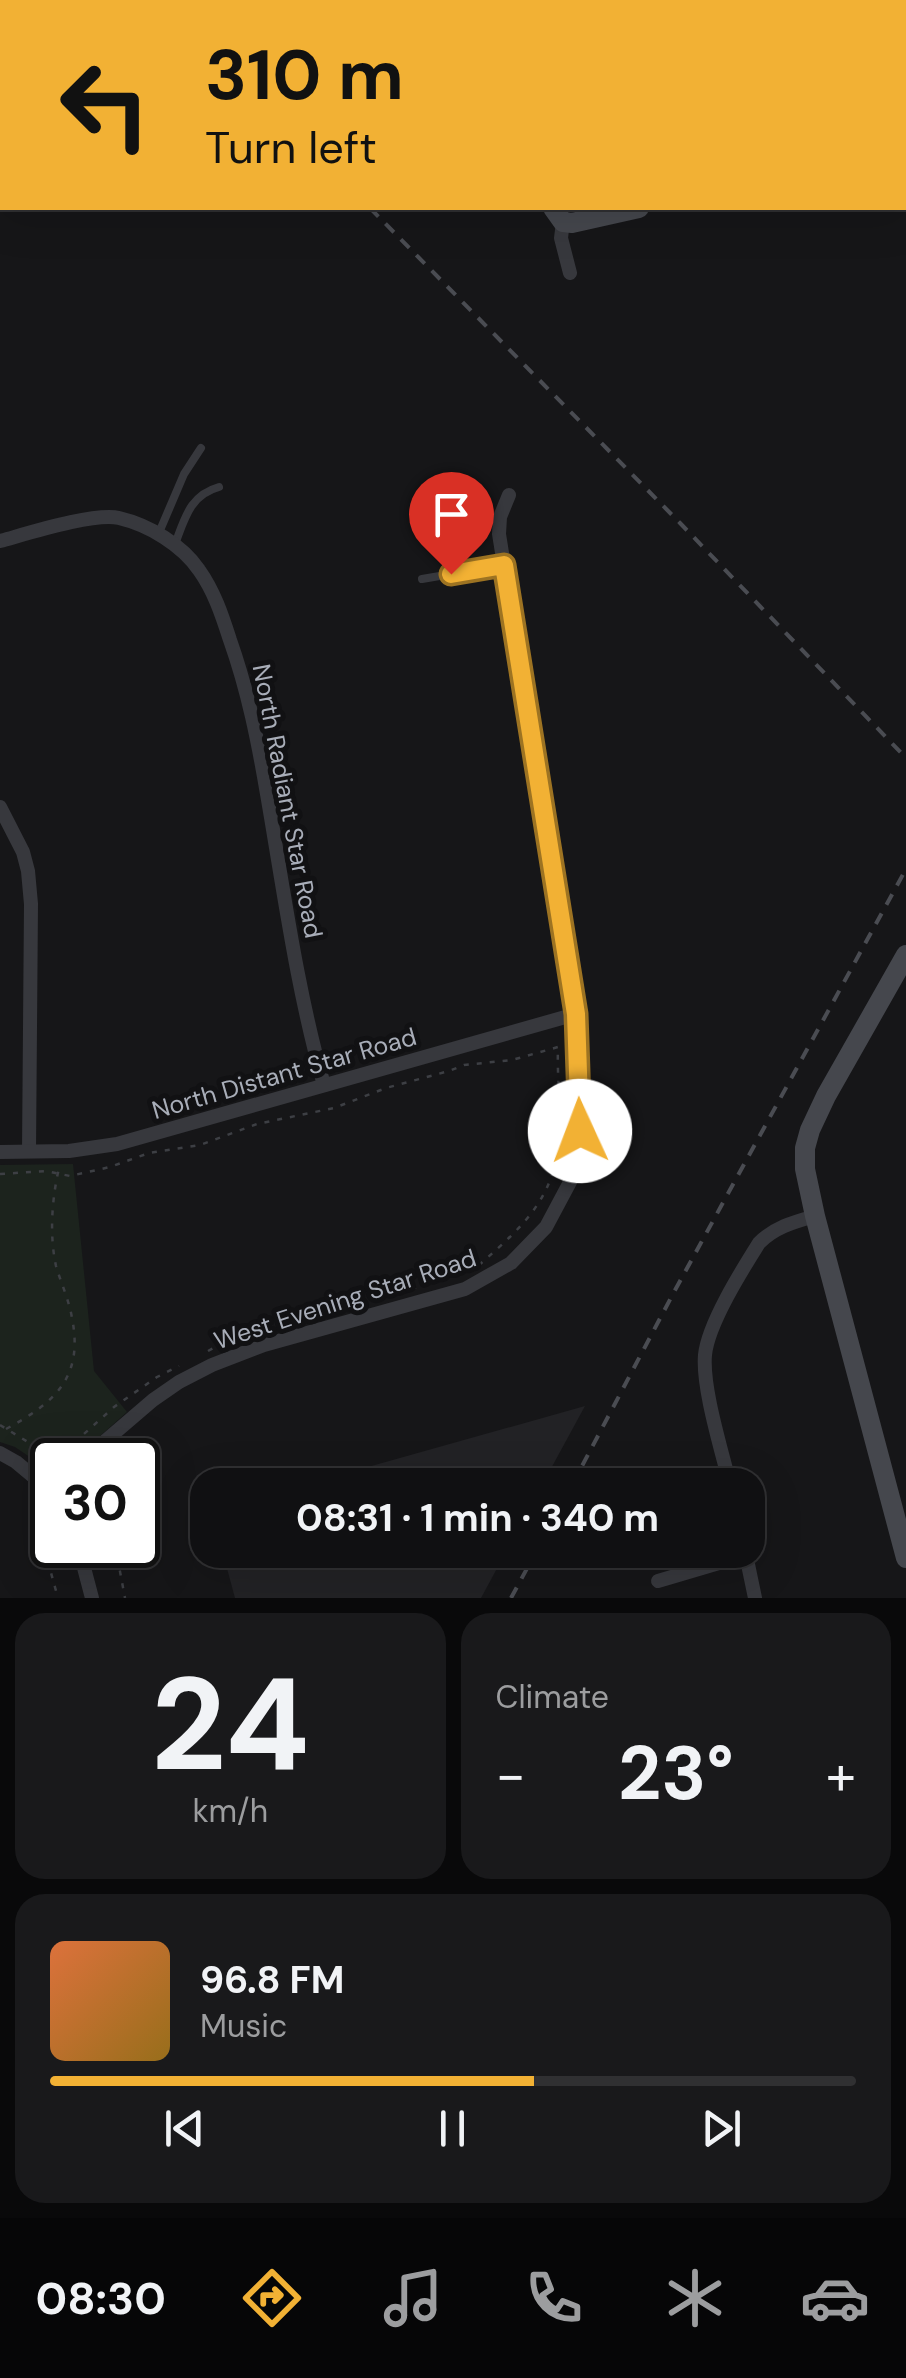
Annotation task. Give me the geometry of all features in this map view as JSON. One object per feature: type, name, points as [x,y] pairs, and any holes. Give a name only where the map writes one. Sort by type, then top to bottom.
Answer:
[{"type":"street","points":[[570,273],[558,215],[584,222],[631,210]]},
{"type":"street","name":"West Evening Star Road","points":[[109,1438],[153,1400],[212,1365],[264,1345],[465,1289],[500,1271],[524,1252],[554,1216],[570,1182],[577,1157],[581,1110],[576,1014],[499,534],[508,496]]},
{"type":"street","name":"North Radiant Star Road","points":[[0,541],[70,522],[115,516],[175,544],[207,582],[221,611],[254,722],[304,1007],[324,1085]]},
{"type":"street","points":[[0,807],[26,860],[32,904],[28,1152]]},
{"type":"street","points":[[906,955],[826,1096],[807,1138],[805,1170],[906,1558]]},
{"type":"street","name":"North Distant Star Road","points":[[0,1152],[63,1151],[117,1144],[576,1014]]},
{"type":"street","points":[[726,1468],[707,1382],[706,1350],[710,1336],[759,1243],[787,1224],[815,1216]]},
{"type":"street","points":[[0,1453],[30,1473]]},
{"type":"street","points":[[84,1568],[92,1598]]},
{"type":"street","points":[[658,1581],[698,1568]]},
{"type":"street","points":[[749,1568],[756,1598]]},
{"type":"lane","points":[[158,535],[184,474],[202,448]]},
{"type":"lane","points":[[175,544],[196,498],[218,487]]},
{"type":"lane","points":[[422,580],[504,565]]},
{"type":"path","points":[[0,1174],[46,1171],[70,1176],[149,1153],[200,1145],[258,1124],[334,1108],[464,1065],[512,1060],[558,1047],[560,1127],[550,1181],[538,1206],[519,1230],[475,1268]]},
{"type":"path","points":[[6,1428],[58,1393],[73,1357],[72,1316],[56,1262],[53,1234],[53,1207],[63,1151]]},
{"type":"path","points":[[348,1307],[424,1286]]},
{"type":"path","points":[[209,1350],[272,1324],[312,1320]]},
{"type":"path","points":[[79,1438],[141,1387],[186,1364]]},
{"type":"path","points":[[0,1425],[30,1443]]},
{"type":"path","points":[[50,1568],[58,1598]]},
{"type":"path","points":[[120,1568],[126,1598]]},
{"type":"shaded area","points":[[73,1164],[94,1371],[127,1412],[98,1438],[30,1438],[30,1457],[0,1442],[0,1165]]},
{"type":"shaded area","points":[[585,1406],[551,1468],[364,1468]]},
{"type":"shaded area","points":[[227,1568],[497,1568],[481,1598],[235,1598]]},
{"type":"railway","points":[[372,210],[906,758]]},
{"type":"railway","points":[[581,1468],[906,869]]},
{"type":"railway","points":[[511,1598],[527,1568]]},
{"type":"route","points":[[451,574],[504,565],[576,1014],[580,1131]]}]
